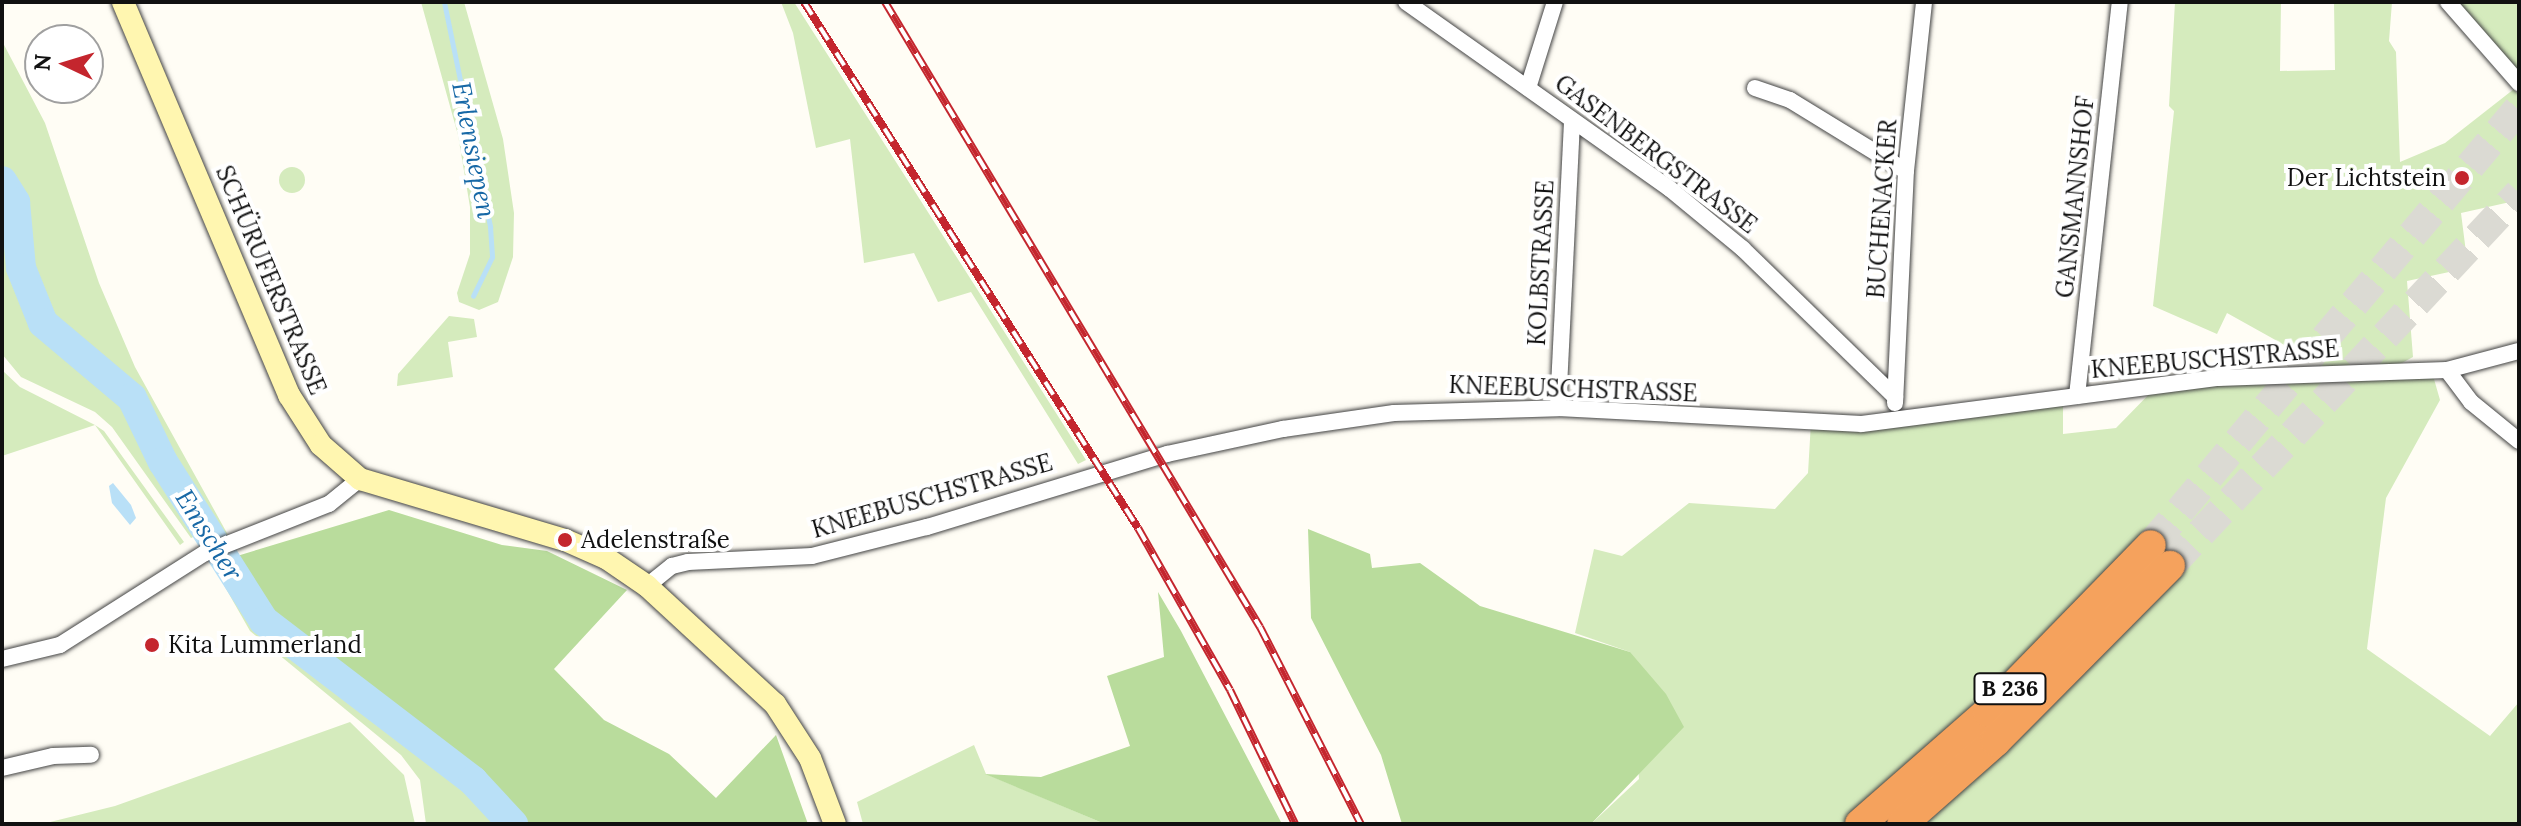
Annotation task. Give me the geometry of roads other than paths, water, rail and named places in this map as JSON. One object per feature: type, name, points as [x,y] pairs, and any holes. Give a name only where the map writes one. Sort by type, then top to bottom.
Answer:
[{"type":"highway","name":"B 236","points":[[1860,824],[2160,556],[1996,741],[1902,824]]},
{"type":"main road","name":"SCHÜRUFERSTRASSE","points":[[123,2],[289,395],[321,445],[360,479],[565,540],[606,558],[647,586],[775,704],[810,758],[835,824]]},
{"type":"street","name":"GASENBERGSTRASSE","points":[[1406,2],[1528,88],[1743,249],[1895,397]]},
{"type":"street","points":[[1528,88],[1555,2]]},
{"type":"street","name":"BUCHENACKER","points":[[1895,419],[1906,171],[1924,2]]},
{"type":"street","name":"GANSMANNSHOF","points":[[2077,396],[2120,2]]},
{"type":"street","points":[[2448,2],[2519,83]]},
{"type":"street","points":[[1755,88],[1790,100],[1906,171]]},
{"type":"street","name":"KOLBSTRASSE","points":[[1558,408],[1572,121]]},
{"type":"street","name":"KNEEBUSCHSTRASSE","points":[[647,586],[672,566],[840,550],[1167,454],[1283,429],[1455,408],[1558,408],[1849,424],[2218,378],[2447,370],[2519,351]]},
{"type":"street","points":[[2447,370],[2471,402],[2519,441]]},
{"type":"street","points":[[2,659],[60,645],[205,553],[232,539],[329,504],[360,479]]},
{"type":"street","points":[[2,768],[53,756],[91,755]]},
{"type":"water","points":[[113,483],[131,505],[136,518],[130,525],[112,503],[109,486]]},
{"type":"waterway","name":"Erlensiepen","points":[[444,2],[490,227],[492,257],[473,296]]},
{"type":"waterway","name":"Emscher","points":[[2,181],[15,202],[21,268],[43,323],[132,398],[163,462],[264,621],[473,781],[513,824]]},
{"type":"tunnel","points":[[2151,545],[2519,108]]},
{"type":"tunnel","points":[[2170,566],[2519,193]]},
{"type":"railway","points":[[804,2],[1138,528],[1230,690],[1295,824]]},
{"type":"railway","points":[[885,2],[1260,627],[1361,824]]},
{"type":"place","name":"Der Lichtstein","points":[[2462,178]]},
{"type":"place","name":"Adelenstraße","points":[[565,540]]},
{"type":"place","name":"Kita Lummerland","points":[[152,645]]}]
